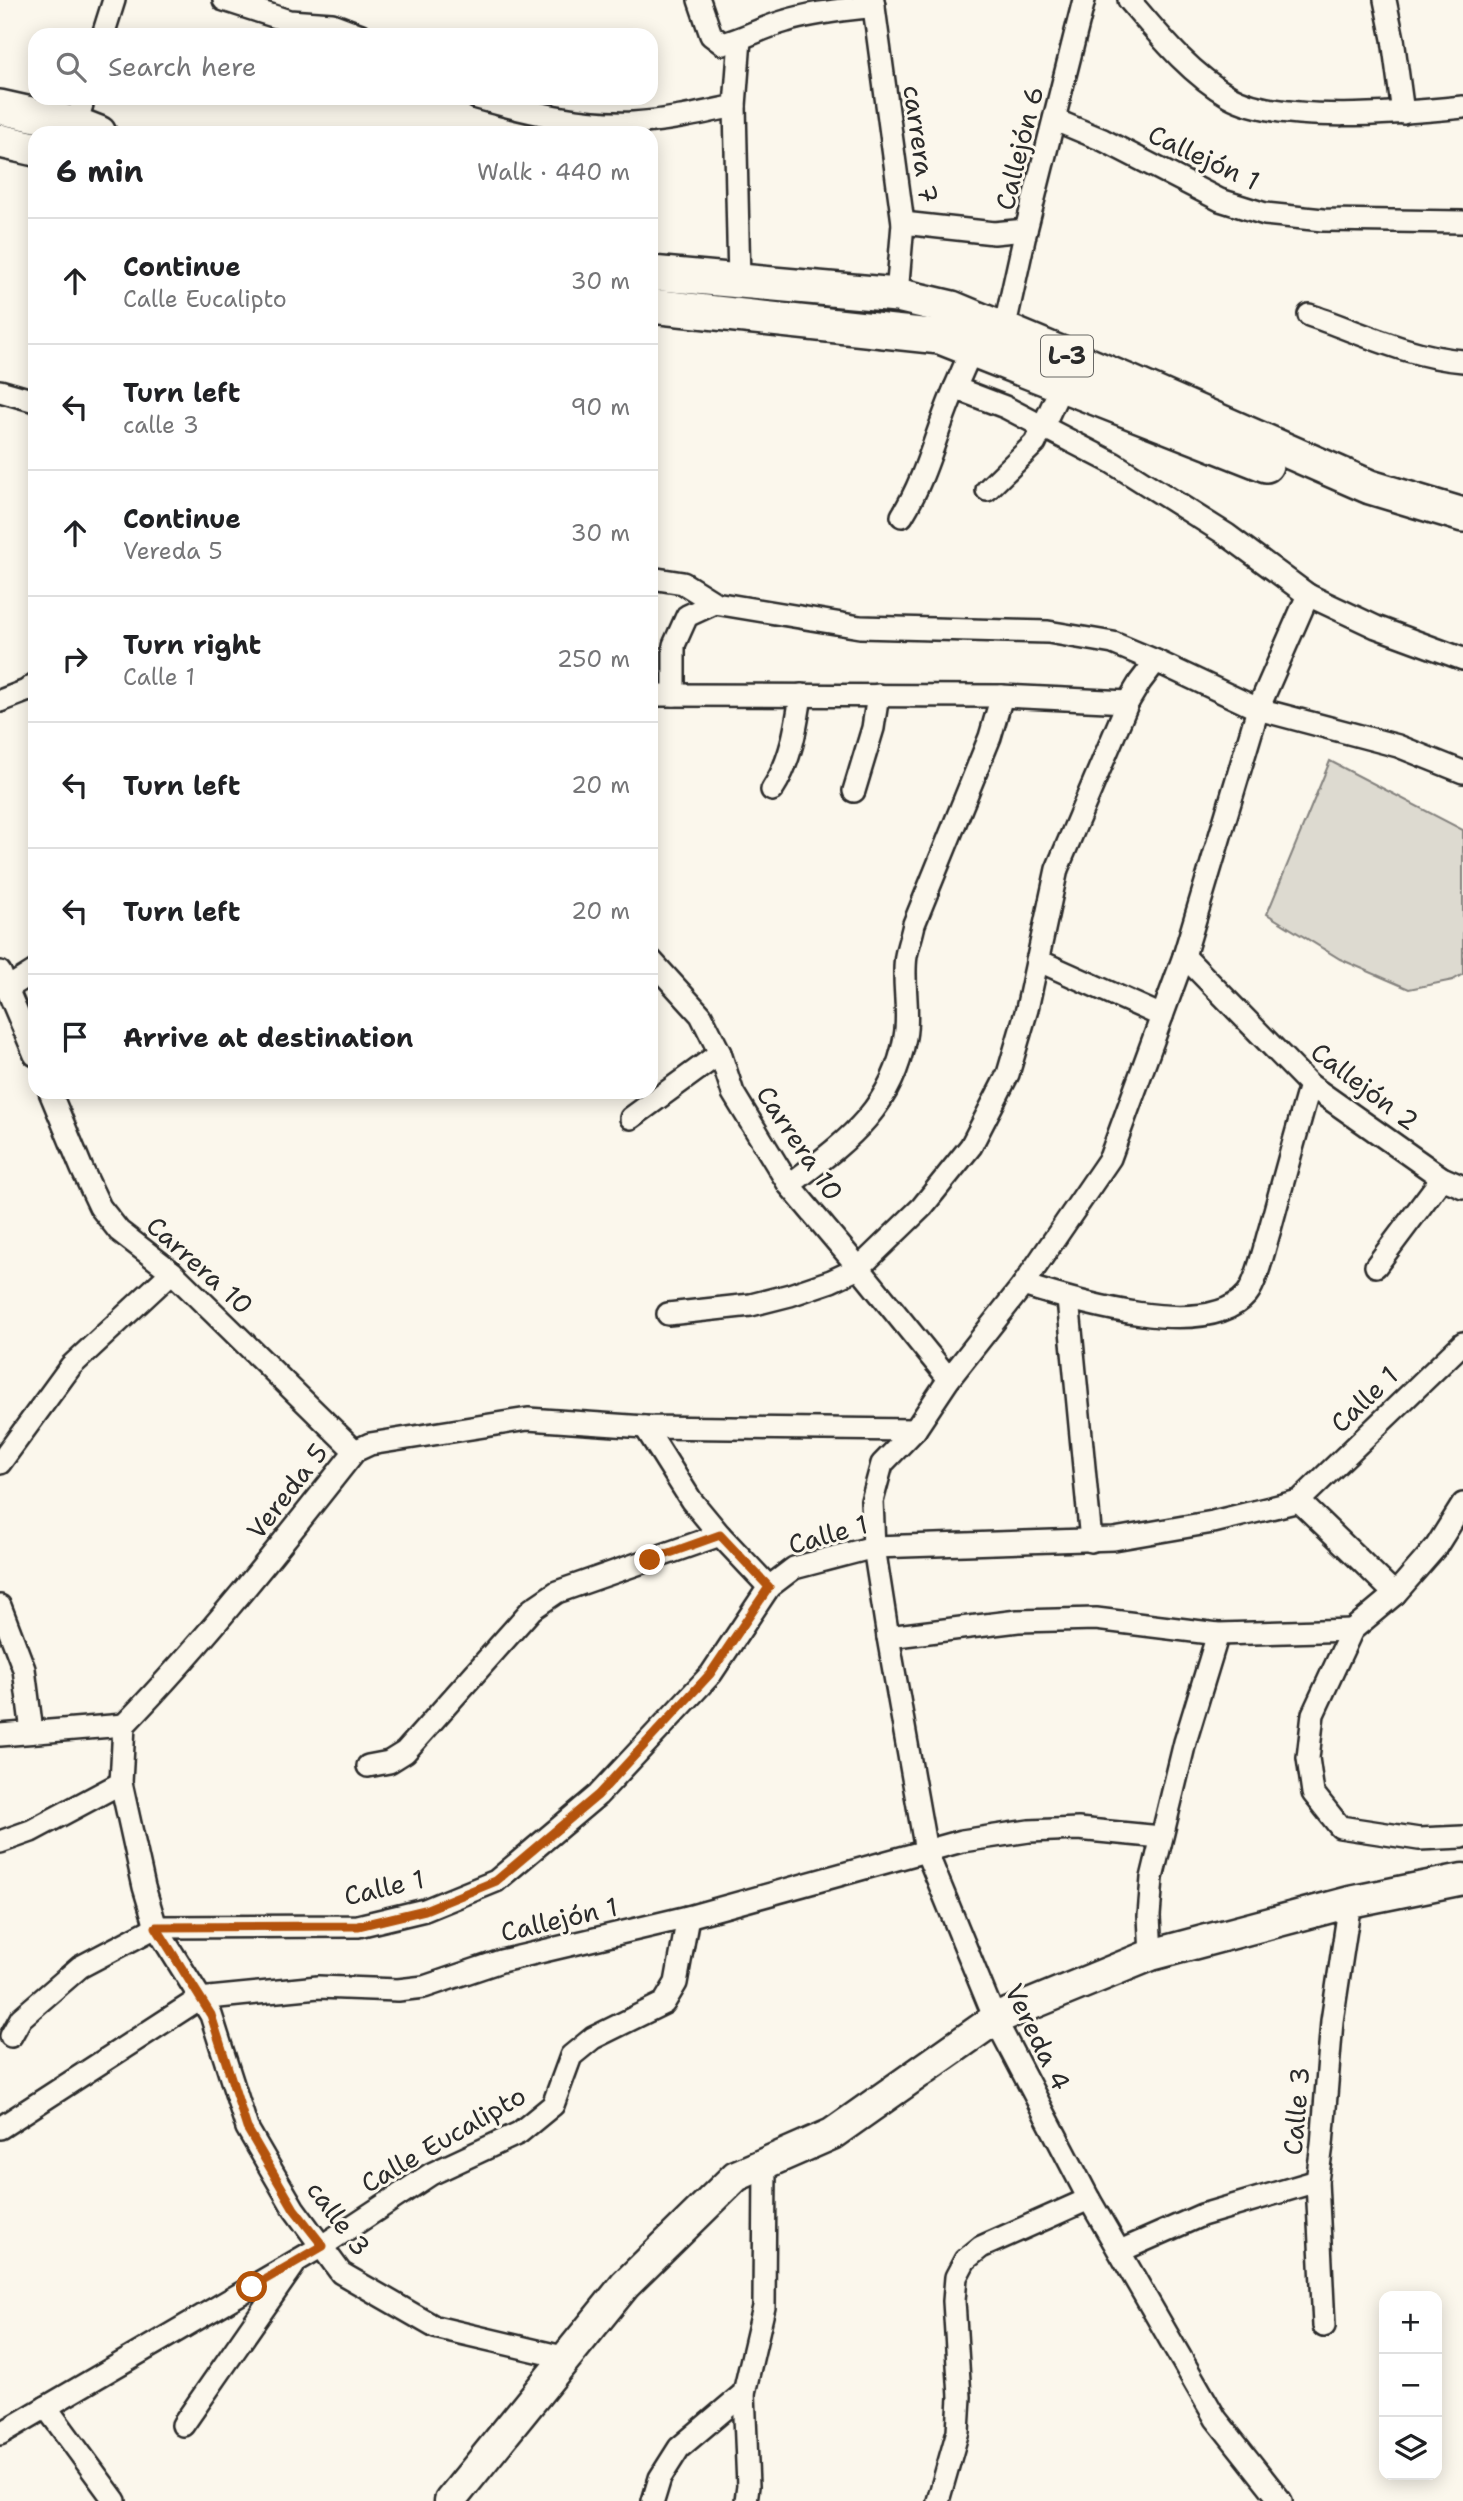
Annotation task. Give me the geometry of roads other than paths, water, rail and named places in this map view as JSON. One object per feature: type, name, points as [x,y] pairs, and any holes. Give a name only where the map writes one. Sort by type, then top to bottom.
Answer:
[{"type":"main road","points":[[0,107],[86,118]]},
{"type":"main road","points":[[0,141],[28,147]]},
{"type":"main road","name":"L-3","points":[[658,275],[897,296],[952,308],[1370,487],[1463,515]]},
{"type":"main road","name":"L-3","points":[[658,307],[940,337],[1063,383],[1321,487],[1463,533]]},
{"type":"main road","points":[[450,2501],[625,2285],[736,2176],[832,2134],[995,2019],[1151,1955],[1350,1902],[1463,1878]]},
{"type":"street","points":[[105,28],[114,0]]},
{"type":"street","points":[[224,0],[289,21],[332,24],[343,28]]},
{"type":"street","points":[[699,0],[711,35],[723,44],[785,21],[874,3]]},
{"type":"street","name":"Callejón 6","points":[[903,222],[994,233],[1026,230],[1084,0]]},
{"type":"street","points":[[1129,0],[1177,55],[1208,82],[1232,98],[1266,108],[1318,114],[1403,113],[1463,107]]},
{"type":"street","points":[[1385,0],[1394,39],[1403,113]]},
{"type":"street","name":"carrera 7","points":[[874,3],[903,222],[897,296]]},
{"type":"street","points":[[739,281],[735,106],[740,39]]},
{"type":"street","points":[[505,105],[546,115],[632,123],[735,106]]},
{"type":"street","name":"Callejón 1","points":[[1055,120],[1103,140],[1220,200],[1265,214],[1323,220],[1463,222]]},
{"type":"street","points":[[1004,330],[1026,230]]},
{"type":"street","points":[[1309,315],[1413,351],[1444,360],[1463,361]]},
{"type":"street","points":[[902,516],[924,475],[972,349]]},
{"type":"street","points":[[987,490],[1024,456],[1043,428],[1063,383]]},
{"type":"street","points":[[955,388],[1005,407],[1113,463],[1227,535],[1308,595],[1376,627],[1463,659]]},
{"type":"street","points":[[0,391],[28,399]]},
{"type":"street","points":[[658,579],[683,583],[715,603],[860,627],[1048,632],[1113,643],[1258,709],[1398,746],[1463,772]]},
{"type":"street","name":"Vereda 4","points":[[1281,2501],[1216,2419],[1089,2199],[995,2019],[926,1851],[874,1547],[872,1501],[883,1464],[915,1430],[949,1379],[1023,1285],[1110,1158],[1184,956],[1258,709],[1308,595]]},
{"type":"street","points":[[674,695],[674,645],[687,616],[715,603]]},
{"type":"street","points":[[668,1314],[751,1305],[790,1296],[859,1268],[922,1207],[971,1146],[1008,1074],[1027,1009],[1057,869],[1128,702],[1156,661]]},
{"type":"street","points":[[0,701],[28,689]]},
{"type":"street","points":[[658,695],[1002,696],[1128,702]]},
{"type":"street","points":[[772,790],[783,774],[789,757],[801,695]]},
{"type":"street","points":[[854,791],[873,728],[878,695]]},
{"type":"street","points":[[789,1185],[835,1149],[870,1116],[894,1079],[906,1035],[906,956],[914,924],[980,763],[1002,696]]},
{"type":"street","name":"Callejón 2","points":[[1184,956],[1310,1085],[1442,1178],[1463,1187]]},
{"type":"street","points":[[1037,960],[1162,1016]]},
{"type":"street","name":"Carrera 10","points":[[658,968],[701,1015],[720,1054],[733,1093],[789,1185],[949,1379]]},
{"type":"street","points":[[28,973],[4,980],[28,1038]]},
{"type":"street","points":[[658,1099],[720,1054]]},
{"type":"street","points":[[1023,1285],[1068,1299],[1147,1315],[1190,1317],[1225,1309],[1248,1293],[1260,1264],[1310,1085]]},
{"type":"street","name":"Carrera 10","points":[[53,1099],[100,1207],[119,1231],[172,1272],[355,1451]]},
{"type":"street","points":[[631,1118],[657,1099]]},
{"type":"street","points":[[1376,1266],[1442,1178]]},
{"type":"street","points":[[0,1463],[71,1366],[172,1272]]},
{"type":"street","points":[[1068,1299],[1091,1541]]},
{"type":"street","name":"Calle 1","points":[[156,1927],[358,1926],[425,1910],[496,1881],[598,1795],[710,1674],[769,1587],[794,1568],[874,1547],[1114,1539],[1213,1522],[1299,1501],[1463,1343]]},
{"type":"street","name":"Vereda 5","points":[[124,1725],[171,1676],[223,1615],[355,1451],[370,1444],[528,1419],[645,1427],[915,1430]]},
{"type":"street","points":[[645,1427],[691,1500],[769,1587]]},
{"type":"street","points":[[1299,1501],[1395,1594]]},
{"type":"street","points":[[1463,1504],[1436,1547],[1395,1594],[1352,1630],[1312,1714],[1308,1758],[1313,1793],[1340,1827],[1419,1839],[1463,1837]]},
{"type":"street","points":[[369,1766],[388,1762],[405,1752],[532,1609],[557,1592],[720,1535]]},
{"type":"street","points":[[0,1606],[24,1669],[32,1732]]},
{"type":"street","points":[[888,1637],[1018,1621],[1096,1619],[1218,1634],[1352,1630]]},
{"type":"street","points":[[1151,1955],[1149,1916],[1152,1878],[1185,1742],[1218,1634]]},
{"type":"street","points":[[0,1735],[124,1725],[121,1783],[144,1887],[156,1927],[205,2007]]},
{"type":"street","points":[[0,1842],[31,1831],[121,1783]]},
{"type":"street","name":"Callejón 1","points":[[0,2128],[205,2007],[318,1987],[398,1990],[424,1987],[501,1961],[688,1917],[962,1840],[1029,1830],[1078,1829],[1161,1838]]},
{"type":"street","name":"Calle 3","points":[[1324,2326],[1317,2181],[1332,2021],[1350,1902]]},
{"type":"street","name":"Calle Eucalipto","points":[[0,2434],[323,2246],[431,2174],[519,2133],[554,2105],[571,2056],[593,2038],[664,2003],[676,1983],[688,1917]]},
{"type":"street","points":[[11,2036],[21,2018],[80,1968],[156,1927]]},
{"type":"street","name":"calle 3","points":[[205,2007],[247,2128],[294,2209],[341,2273],[435,2327],[567,2358]]},
{"type":"street","points":[[747,2501],[744,2393],[764,2307],[765,2164]]},
{"type":"street","points":[[1120,2251],[1202,2215],[1317,2181]]},
{"type":"street","points":[[937,2501],[958,2431],[960,2409],[954,2301],[956,2277],[965,2260],[981,2247],[1089,2199]]},
{"type":"street","points":[[183,2426],[297,2260]]},
{"type":"street","points":[[653,2501],[660,2478],[679,2448],[744,2393]]},
{"type":"street","points":[[46,2407],[115,2501]]}]
